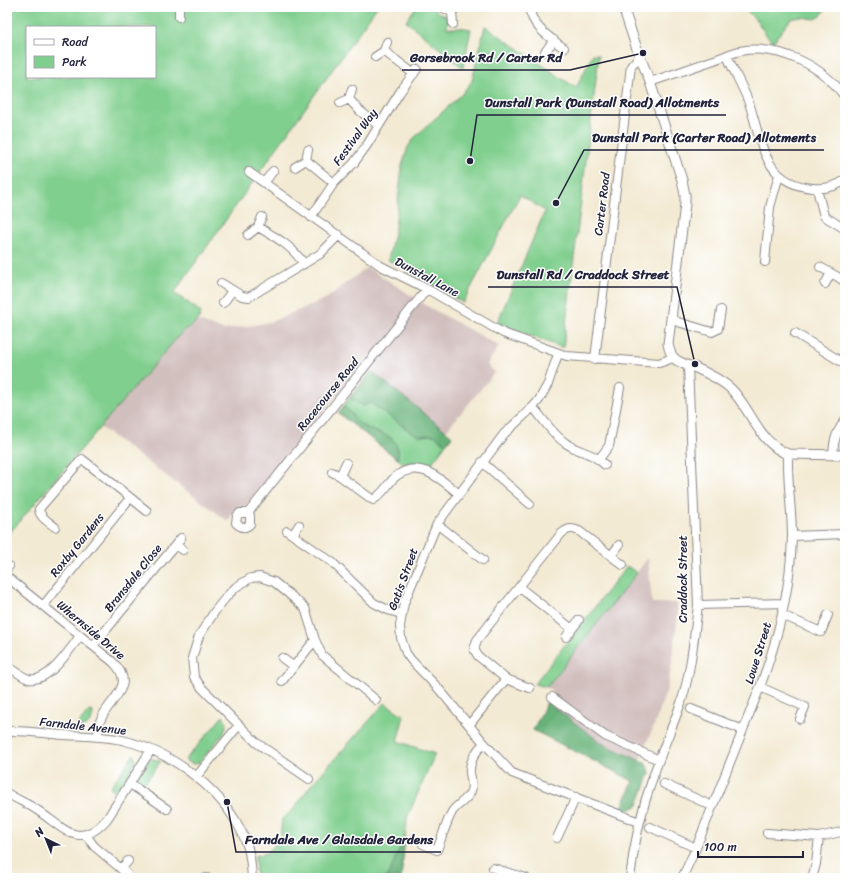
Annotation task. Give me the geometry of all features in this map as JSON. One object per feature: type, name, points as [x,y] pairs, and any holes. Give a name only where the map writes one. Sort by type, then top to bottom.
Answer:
[{"type":"street","points":[[179,7],[179,17]]},
{"type":"street","points":[[441,7],[455,10],[453,24]]},
{"type":"street","points":[[529,7],[533,20],[537,26],[564,48]]},
{"type":"street","points":[[623,7],[650,82],[682,180],[685,195],[683,225],[668,344],[671,354],[679,363],[712,376],[730,389],[737,396],[767,440],[780,450],[788,454],[845,455]]},
{"type":"street","points":[[545,52],[554,40]]},
{"type":"street","points":[[375,58],[384,51],[387,42]]},
{"type":"street","points":[[650,82],[739,52],[763,50],[790,57],[818,70],[830,79],[845,96]]},
{"type":"street","name":"Festival Way","points":[[311,217],[334,184],[354,163],[400,92],[416,72],[384,51]]},
{"type":"street","points":[[727,56],[748,103],[765,155],[773,169],[793,184],[805,188],[832,187],[839,185],[845,180]]},
{"type":"street","name":"Carter Road","points":[[595,359],[631,66],[637,58],[640,57]]},
{"type":"street","points":[[340,103],[349,99],[352,89]]},
{"type":"street","points":[[349,99],[360,112],[379,126]]},
{"type":"street","points":[[295,167],[306,160],[308,150]]},
{"type":"street","points":[[306,160],[334,184]]},
{"type":"street","points":[[264,182],[273,171]]},
{"type":"street","name":"Dunstall Lane","points":[[249,172],[381,266],[427,289],[503,334],[558,354],[580,358],[659,363],[674,358]]},
{"type":"street","points":[[765,262],[770,207],[779,175]]},
{"type":"street","points":[[817,188],[824,216],[845,229]]},
{"type":"street","points":[[248,235],[258,227],[262,217]]},
{"type":"street","points":[[258,227],[293,249],[304,264]]},
{"type":"street","points":[[221,283],[242,296],[249,297],[320,254],[339,235]]},
{"type":"street","points":[[820,267],[845,282]]},
{"type":"street","points":[[825,284],[831,273]]},
{"type":"street","name":"Racecourse Road","points":[[248,513],[427,289]]},
{"type":"street","points":[[223,303],[232,291]]},
{"type":"street","points":[[671,318],[678,322],[712,332],[718,329],[721,310]]},
{"type":"street","points":[[795,334],[845,364]]},
{"type":"street","name":"Gatis Street","points":[[558,354],[548,384],[533,407],[504,434],[437,524],[417,570],[401,614],[401,638],[406,653],[512,773],[639,822]]},
{"type":"street","name":"Craddock Street","points":[[630,878],[635,836],[639,822],[659,760],[681,703],[685,687],[692,654],[698,605],[688,366]]},
{"type":"street","points":[[599,459],[609,446],[620,388]]},
{"type":"street","points":[[533,407],[567,444],[589,453],[605,465]]},
{"type":"street","points":[[833,454],[836,434],[845,420]]},
{"type":"street","name":"Lowe Street","points":[[682,878],[696,848],[760,687],[769,662],[782,615],[790,573],[792,536],[788,454]]},
{"type":"street","points":[[55,528],[42,517],[38,509],[82,458],[147,511]]},
{"type":"street","points":[[340,476],[346,462]]},
{"type":"street","points":[[482,462],[530,504]]},
{"type":"street","points":[[332,472],[340,476],[373,500],[377,498],[394,478],[405,472],[413,470],[428,472],[440,478],[459,494]]},
{"type":"street","name":"Roxby Gardens","points":[[43,606],[130,498]]},
{"type":"street","points":[[437,524],[483,560]]},
{"type":"street","points":[[299,526],[290,533],[332,562],[374,603],[388,610],[401,614]]},
{"type":"street","points":[[530,688],[506,679],[478,656],[474,649],[477,640],[560,534],[565,530],[570,529],[579,531],[623,565]]},
{"type":"street","points":[[792,536],[845,534]]},
{"type":"street","name":"Bransdale Close","points":[[93,646],[180,544]]},
{"type":"street","points":[[611,556],[619,545]]},
{"type":"street","name":"Whernside Drive","points":[[7,576],[119,668],[123,678],[121,689],[100,719],[98,737]]},
{"type":"street","points":[[309,780],[257,743],[198,683],[194,677],[192,658],[199,636],[215,611],[227,596],[236,587],[251,578],[260,577],[274,582],[305,608],[315,640],[322,655],[376,700]]},
{"type":"street","points":[[519,587],[572,629]]},
{"type":"street","points":[[698,605],[784,603]]},
{"type":"street","points":[[782,615],[821,632],[828,615]]},
{"type":"street","points":[[566,637],[579,620]]},
{"type":"street","points":[[7,667],[28,679],[42,677],[49,674],[80,636]]},
{"type":"street","points":[[282,680],[315,640]]},
{"type":"street","points":[[282,658],[293,666]]},
{"type":"street","points":[[469,725],[506,679]]},
{"type":"street","points":[[760,687],[805,707],[800,718]]},
{"type":"street","points":[[552,697],[605,736],[659,760]]},
{"type":"street","points":[[691,709],[742,730]]},
{"type":"street","points":[[196,777],[239,725]]},
{"type":"street","name":"Farndale Avenue","points":[[7,731],[98,737],[120,740],[151,750],[165,757],[196,777],[217,797],[234,818],[246,843],[251,859],[252,878]]},
{"type":"street","points":[[423,844],[437,850],[453,811],[467,798],[471,792],[472,786],[470,772],[478,748],[484,743]]},
{"type":"street","points":[[7,793],[36,809],[64,830],[86,835],[99,828],[107,819],[151,750]]},
{"type":"street","points":[[130,784],[167,809]]},
{"type":"street","points":[[664,784],[712,806]]},
{"type":"street","points":[[558,838],[576,797]]},
{"type":"street","points":[[650,827],[696,848]]},
{"type":"street","points":[[767,833],[820,837],[845,831]]},
{"type":"street","points":[[86,835],[94,846],[124,871],[128,861]]},
{"type":"street","points":[[812,878],[816,864],[820,837]]},
{"type":"street","points":[[492,868],[526,878]]},
{"type":"shaded area","points":[[367,267],[427,306],[499,346],[487,365],[495,372],[446,431],[362,365],[246,505],[235,509],[228,521],[100,427],[181,333],[198,321],[224,330],[271,322],[327,298]]},
{"type":"shaded area","points":[[648,558],[652,603],[677,603],[678,613],[672,663],[667,689],[639,761],[603,744],[547,702],[552,691],[547,687]]},
{"type":"green space","points":[[7,7],[377,7],[174,293],[201,312],[198,321],[181,333],[7,536]]},
{"type":"green space","points":[[416,7],[433,7],[448,19],[447,28],[457,27],[471,29],[463,68],[406,21]]},
{"type":"green space","points":[[743,7],[826,7],[821,16],[816,19],[801,17],[791,19],[773,42],[757,21]]},
{"type":"green space","points":[[485,26],[576,88],[593,54],[599,55],[563,348],[497,323],[545,211],[520,195],[463,303],[388,260],[395,228],[402,166],[408,147],[415,137],[461,95],[472,81]]},
{"type":"green space","points":[[371,371],[452,436],[429,467],[413,462],[404,464],[338,413]]},
{"type":"green space","points":[[371,371],[452,436],[446,444],[434,435],[420,436],[411,432],[371,403],[363,406],[350,398]]},
{"type":"green space","points":[[343,407],[346,408],[360,424],[366,428],[392,439],[396,443],[398,459],[338,413]]},
{"type":"green space","points":[[627,566],[637,573],[547,687],[534,684]]},
{"type":"green space","points":[[547,702],[603,744],[645,763],[650,773],[638,805],[626,812],[621,810],[633,781],[533,730]]},
{"type":"green space","points":[[385,703],[404,716],[397,741],[435,754],[407,818],[401,878],[256,878],[255,856],[267,853],[280,838],[282,819],[293,810],[311,785]]},
{"type":"green space","points":[[89,711],[93,712],[90,723],[74,729]]},
{"type":"green space","points":[[223,716],[227,723],[224,733],[199,763],[193,764],[185,760]]},
{"type":"green space","points":[[134,754],[136,761],[117,792],[110,787]]},
{"type":"green space","points":[[153,759],[161,761],[142,787],[134,781],[147,761]]},
{"type":"green space","points":[[405,836],[401,878],[387,878]]},
{"type":"place","name":"Gorsebrook Rd / Carter Rd","points":[[643,53]]},
{"type":"place","name":"Dunstall Park (Dunstall Road) Allotments","points":[[470,161]]},
{"type":"place","name":"Dunstall Park (Carter Road) Allotments","points":[[556,203]]},
{"type":"place","name":"Dunstall Rd / Craddock Street","points":[[695,364]]},
{"type":"place","name":"Farndale Ave / Glaisdale Gardens","points":[[227,802]]}]
